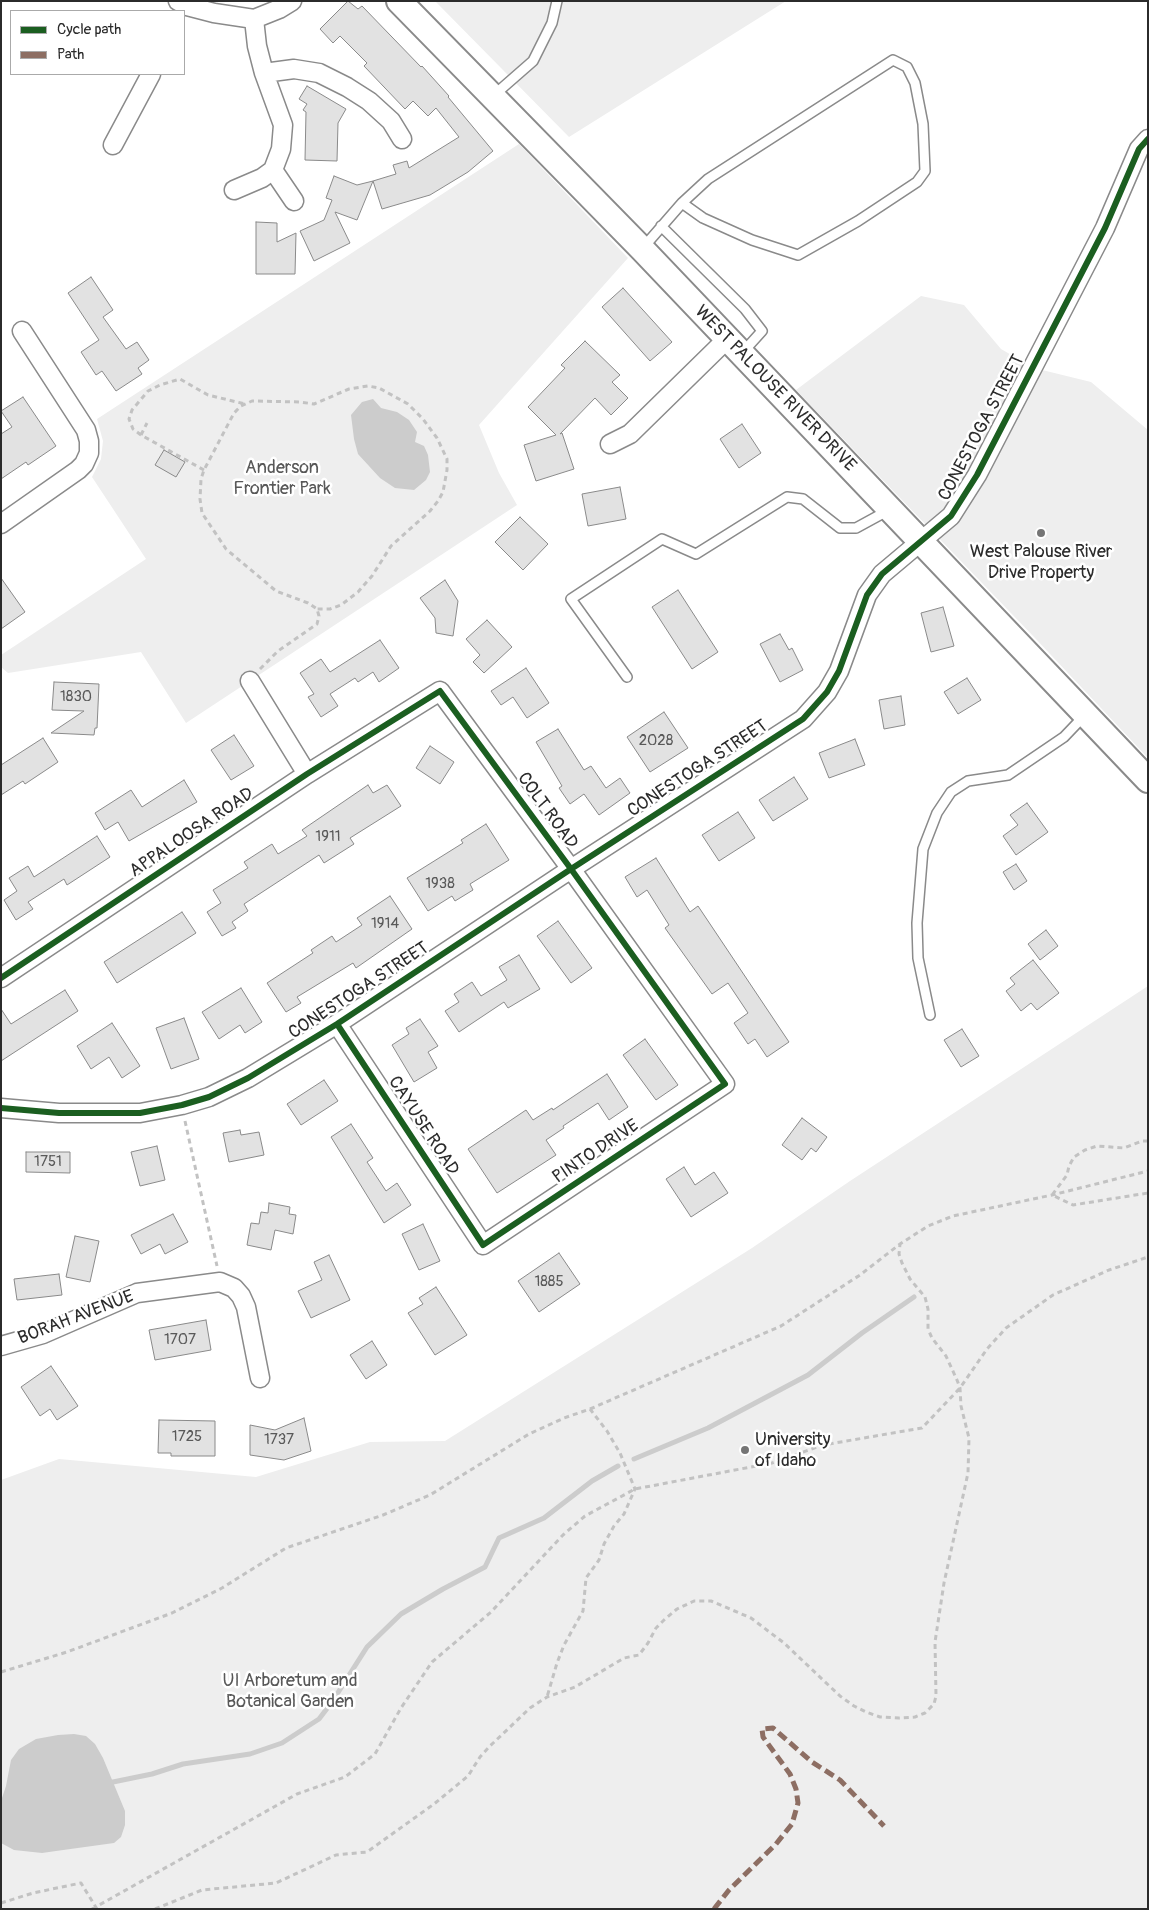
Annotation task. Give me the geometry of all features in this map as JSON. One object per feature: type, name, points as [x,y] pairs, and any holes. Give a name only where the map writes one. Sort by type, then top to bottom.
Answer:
[{"type":"street","points":[[183,7],[254,20],[292,1]]},
{"type":"street","name":"WEST PALOUSE RIVER DRIVE","points":[[399,1],[642,249],[1148,780]]},
{"type":"street","points":[[234,190],[262,178],[273,170],[281,150],[283,125],[256,46],[254,20]]},
{"type":"street","points":[[264,73],[294,69],[319,73],[369,101],[390,121],[402,139]]},
{"type":"street","points":[[113,145],[150,75]]},
{"type":"street","name":"CONESTOGA STREET","points":[[1,1108],[59,1113],[140,1113],[182,1105],[209,1097],[248,1078],[338,1024],[571,869],[803,719],[828,692],[839,671],[867,595],[882,574],[951,516],[976,475],[1105,228],[1140,149],[1148,138]]},
{"type":"street","points":[[273,170],[294,201]]},
{"type":"street","points":[[1,524],[78,470],[84,464],[89,453],[89,441],[86,430],[22,331]]},
{"type":"street","points":[[610,444],[630,434],[734,346]]},
{"type":"street","points":[[250,681],[307,774]]},
{"type":"street","name":"COLT ROAD","points":[[401,716],[440,691],[571,869],[725,1084]]},
{"type":"street","name":"APPALOOSA ROAD","points":[[1,978],[307,774],[401,716]]},
{"type":"street","name":"CAYUSE ROAD","points":[[338,1024],[483,1245]]},
{"type":"street","name":"PINTO DRIVE","points":[[483,1245],[725,1084]]},
{"type":"street","points":[[220,1282],[234,1288],[241,1296],[246,1307],[260,1378]]},
{"type":"street","name":"BORAH AVENUE","points":[[1,1346],[43,1334],[137,1294],[220,1282]]},
{"type":"lane","points":[[492,96],[533,61],[552,23],[557,1]]},
{"type":"lane","points":[[642,249],[682,203],[708,179],[893,60],[907,67],[915,83],[923,124],[925,171],[917,182],[858,221],[798,254],[752,240],[703,218],[682,203]]},
{"type":"lane","points":[[661,226],[745,309],[762,331],[734,346]]},
{"type":"lane","points":[[627,677],[571,599],[662,539],[696,554],[787,496],[803,499],[840,528],[856,528],[890,510]]},
{"type":"lane","points":[[930,1015],[918,958],[917,923],[922,849],[937,813],[951,792],[968,781],[1008,776],[1064,737],[1085,715]]},
{"type":"path","points":[[204,470],[133,429],[129,418],[132,410],[148,391],[180,379],[208,395],[245,404]]},
{"type":"path","points":[[250,681],[278,651],[317,624],[319,616],[317,610],[308,603],[276,591],[226,549],[202,513],[200,499],[201,479],[204,470],[234,412],[240,406],[252,401],[314,404],[349,389],[368,386],[379,388],[408,404],[423,419],[437,438],[447,459],[443,492],[434,506],[391,546],[366,583],[350,600],[330,609],[317,610]]},
{"type":"path","points":[[141,435],[146,423]]},
{"type":"path","points":[[182,1105],[220,1282]]},
{"type":"path","points":[[1052,1195],[1067,1175],[1074,1157],[1085,1150],[1097,1146],[1124,1148],[1148,1140]]},
{"type":"path","points":[[1,1672],[67,1652],[172,1613],[222,1588],[286,1548],[314,1537],[353,1526],[430,1495],[530,1434],[781,1326],[860,1275],[900,1244],[928,1226],[954,1216],[1052,1195],[1148,1170]]},
{"type":"path","points":[[1052,1195],[1073,1205],[1148,1193]]},
{"type":"path","points":[[155,1909],[202,1890],[276,1883],[336,1855],[367,1852],[434,1804],[468,1776],[480,1757],[530,1708],[547,1697],[575,1687],[624,1658],[639,1655],[656,1628],[676,1609],[694,1602],[711,1601],[751,1618],[784,1643],[826,1683],[854,1706],[880,1717],[915,1717],[925,1713],[934,1704],[936,1696],[935,1642],[944,1583],[968,1472],[969,1438],[961,1406],[960,1388],[946,1356],[928,1330],[928,1308],[925,1297],[910,1279],[902,1264],[899,1254],[900,1244]]},
{"type":"path","points":[[1,1903],[33,1893],[82,1883],[94,1908],[297,1794],[345,1777],[375,1754],[401,1708],[432,1662],[491,1612],[563,1535],[585,1516],[635,1489],[772,1463],[823,1445],[922,1428],[960,1388],[987,1349],[1006,1328],[1053,1295],[1109,1270],[1148,1257]]},
{"type":"path","points":[[547,1697],[564,1645],[583,1611],[586,1578],[599,1560],[604,1544],[614,1526],[624,1514],[635,1489],[620,1453],[607,1431],[590,1409]]},
{"type":"shaded area","points":[[435,1],[786,1],[569,137]]},
{"type":"shaded area","name":"Anderson Frontier Park","points":[[519,144],[628,258],[479,425],[499,473],[517,505],[186,723],[141,652],[8,673],[1,667],[1,655],[146,559],[92,477],[101,459],[103,441],[97,419]]},
{"type":"shaded area","name":"West Palouse River Drive Property","points":[[921,296],[964,305],[1001,349],[1034,368],[1091,382],[1148,430],[1148,758],[796,390]]},
{"type":"shaded area","points":[[373,399],[381,408],[397,412],[409,420],[417,432],[415,442],[424,446],[428,455],[430,472],[426,480],[414,490],[395,488],[380,478],[358,454],[351,415],[362,402]]},
{"type":"shaded area","name":"University of Idaho","points":[[1148,986],[1148,1909],[1,1909],[1,1480],[59,1459],[256,1477],[370,1442],[445,1441],[752,1248],[850,1181]]},
{"type":"shaded area","points":[[74,1734],[86,1736],[95,1744],[103,1758],[125,1811],[125,1825],[121,1837],[114,1843],[42,1853],[14,1850],[1,1843],[1,1801],[11,1760],[19,1749],[36,1739]]},
{"type":"building","points":[[348,1],[358,9],[362,6],[422,66],[493,151],[468,172],[430,195],[382,209],[373,181],[396,174],[393,165],[407,161],[409,168],[459,137],[436,108],[428,116],[413,101],[405,109],[364,66],[367,63],[340,36],[333,43],[320,29]]},
{"type":"building","points":[[307,86],[346,109],[338,123],[337,161],[305,160],[306,112],[303,110],[307,104],[299,99]]},
{"type":"building","points":[[334,176],[357,185],[373,181],[357,220],[335,212],[350,243],[314,261],[300,231],[324,220],[332,200],[326,198]]},
{"type":"building","points":[[256,222],[277,223],[277,242],[296,233],[295,274],[256,274]]},
{"type":"building","points":[[91,277],[113,310],[103,317],[126,349],[137,342],[149,360],[138,368],[142,374],[116,391],[102,371],[96,375],[81,352],[99,340],[68,293]]},
{"type":"building","points":[[623,288],[672,342],[650,361],[602,307]]},
{"type":"building","points":[[585,341],[620,375],[612,382],[628,398],[611,415],[595,398],[560,434],[562,433],[574,469],[536,481],[524,445],[556,435],[528,407],[565,368],[561,365]]},
{"type":"building","points":[[23,397],[56,446],[28,465],[26,462],[1,479],[1,434],[12,427],[1,411]]},
{"type":"building","points":[[742,424],[761,453],[739,468],[720,439]]},
{"type":"building","points":[[164,450],[185,462],[176,477],[155,465]]},
{"type":"building","points":[[620,487],[626,519],[588,526],[582,494]]},
{"type":"building","points":[[520,517],[548,544],[523,570],[495,542]]},
{"type":"building","points":[[1,578],[25,612],[1,629]]},
{"type":"building","points":[[445,580],[458,601],[453,636],[436,633],[435,618],[420,598]]},
{"type":"building","points":[[678,590],[718,652],[692,669],[652,607]]},
{"type":"building","points":[[943,607],[954,646],[931,652],[921,613]]},
{"type":"building","points":[[487,620],[512,647],[484,673],[473,662],[480,655],[466,639]]},
{"type":"building","points":[[780,634],[789,650],[792,648],[803,670],[780,682],[760,644]]},
{"type":"building","points":[[380,640],[399,668],[379,682],[373,672],[358,682],[355,678],[330,694],[338,706],[321,717],[308,697],[314,694],[300,673],[321,659],[330,672]]},
{"type":"building","points":[[526,668],[549,703],[527,718],[513,697],[501,705],[491,691]]},
{"type":"building","points":[[967,678],[981,700],[958,714],[944,692]]},
{"type":"building","points":[[54,682],[99,684],[97,728],[95,728],[94,735],[51,733],[84,711],[52,710]]},
{"type":"building","points":[[901,696],[905,725],[884,729],[879,700]]},
{"type":"building","points":[[664,712],[688,748],[650,772],[627,737]]},
{"type":"building","points":[[558,729],[584,770],[591,766],[606,788],[620,778],[630,793],[599,815],[584,794],[570,804],[559,788],[562,786],[536,742]]},
{"type":"building","points":[[234,735],[254,766],[231,780],[211,750]]},
{"type":"building","points":[[43,738],[58,762],[25,784],[23,781],[1,795],[1,765]]},
{"type":"building","points":[[855,739],[865,765],[829,778],[819,753]]},
{"type":"building","points":[[430,746],[454,762],[440,784],[416,768]]},
{"type":"building","points":[[794,777],[808,799],[773,821],[759,800]]},
{"type":"building","points":[[184,780],[197,802],[129,841],[118,822],[105,830],[95,813],[131,790],[142,807]]},
{"type":"building","points":[[368,785],[373,793],[387,785],[401,806],[350,838],[354,844],[324,863],[319,855],[244,904],[248,911],[232,922],[236,928],[222,936],[207,912],[221,903],[213,890],[248,868],[244,862],[272,844],[278,854],[307,836],[302,830]]},
{"type":"building","points":[[1027,803],[1048,832],[1016,855],[1003,836],[1018,825],[1010,815]]},
{"type":"building","points":[[738,812],[755,838],[719,861],[702,835]]},
{"type":"building","points":[[486,824],[509,860],[470,884],[473,890],[455,901],[452,896],[428,911],[407,878],[463,843],[461,840]]},
{"type":"building","points":[[97,836],[110,857],[67,885],[64,879],[28,902],[33,909],[16,920],[4,900],[17,891],[9,878],[28,866],[34,877]]},
{"type":"building","points":[[656,858],[690,912],[698,906],[789,1042],[767,1057],[755,1039],[748,1044],[734,1023],[748,1013],[728,983],[712,994],[665,928],[669,925],[647,890],[637,897],[625,877]]},
{"type":"building","points":[[1016,864],[1027,881],[1014,890],[1003,872]]},
{"type":"building","points":[[390,896],[412,929],[356,968],[353,963],[297,997],[301,1003],[286,1012],[267,983],[313,953],[311,950],[332,936],[336,942],[362,925],[357,918]]},
{"type":"building","points":[[182,912],[196,933],[117,983],[104,962]]},
{"type":"building","points":[[558,921],[592,968],[571,983],[537,936]]},
{"type":"building","points":[[1046,930],[1058,946],[1040,960],[1028,944]]},
{"type":"building","points":[[519,955],[540,989],[508,1008],[504,1002],[459,1032],[445,1011],[459,1002],[454,994],[472,982],[481,996],[507,980],[499,967]]},
{"type":"building","points":[[1033,960],[1059,993],[1037,1010],[1031,1003],[1021,1011],[1006,991],[1015,984],[1010,978]]},
{"type":"building","points":[[241,988],[262,1022],[245,1033],[240,1025],[219,1039],[202,1012]]},
{"type":"building","points":[[65,990],[78,1011],[1,1061],[1,1009],[11,1024]]},
{"type":"building","points":[[184,1018],[199,1059],[171,1069],[156,1028]]},
{"type":"building","points":[[420,1019],[438,1046],[428,1052],[437,1068],[414,1082],[392,1045],[409,1034],[406,1028]]},
{"type":"building","points":[[112,1023],[140,1066],[122,1078],[109,1057],[91,1069],[77,1046]]},
{"type":"building","points":[[962,1029],[979,1056],[961,1067],[944,1040]]},
{"type":"building","points":[[645,1039],[678,1085],[656,1100],[623,1055]]},
{"type":"building","points":[[607,1074],[628,1107],[609,1120],[598,1103],[563,1126],[564,1128],[546,1140],[556,1155],[497,1193],[468,1149],[526,1110],[533,1120],[552,1108],[553,1110]]},
{"type":"building","points":[[324,1080],[338,1101],[301,1125],[287,1104]]},
{"type":"building","points":[[802,1118],[827,1137],[816,1152],[811,1148],[802,1160],[782,1145]]},
{"type":"building","points":[[351,1124],[373,1158],[367,1162],[386,1191],[397,1183],[411,1205],[384,1223],[331,1137]]},
{"type":"building","points":[[240,1130],[241,1135],[259,1132],[264,1155],[229,1162],[223,1133]]},
{"type":"building","points":[[157,1146],[165,1180],[140,1186],[131,1152]]},
{"type":"building","points":[[26,1152],[70,1152],[70,1173],[26,1172]]},
{"type":"building","points":[[684,1167],[695,1185],[714,1172],[728,1193],[691,1217],[666,1179]]},
{"type":"building","points":[[269,1203],[290,1207],[289,1214],[296,1215],[293,1234],[275,1230],[271,1250],[247,1245],[251,1223],[259,1224],[261,1212],[268,1213]]},
{"type":"building","points":[[173,1214],[188,1242],[165,1254],[160,1244],[141,1254],[131,1235]]},
{"type":"building","points":[[423,1224],[440,1261],[419,1270],[402,1234]]},
{"type":"building","points":[[75,1236],[99,1241],[90,1282],[66,1277]]},
{"type":"building","points":[[559,1253],[580,1284],[539,1312],[518,1281]]},
{"type":"building","points":[[329,1255],[350,1300],[311,1318],[298,1291],[322,1280],[314,1262]]},
{"type":"building","points":[[59,1274],[62,1295],[17,1300],[14,1279]]},
{"type":"building","points":[[436,1287],[467,1335],[435,1355],[408,1313],[423,1304],[419,1298]]},
{"type":"building","points":[[206,1320],[211,1350],[155,1360],[149,1330]]},
{"type":"building","points":[[372,1341],[387,1365],[366,1379],[350,1355]]},
{"type":"building","points":[[51,1366],[78,1406],[57,1420],[50,1409],[40,1416],[21,1387]]},
{"type":"building","points":[[304,1418],[311,1451],[284,1460],[250,1455],[250,1425],[275,1430]]},
{"type":"building","points":[[159,1420],[215,1421],[215,1456],[171,1456],[171,1453],[158,1453]]},
{"type":"waterway","points":[[634,1459],[708,1428],[808,1375],[862,1333],[914,1297]]},
{"type":"waterway","points":[[113,1782],[152,1774],[183,1764],[250,1754],[282,1743],[319,1719],[367,1647],[401,1614],[485,1567],[499,1538],[544,1518],[592,1481],[618,1466]]},
{"type":"marked path","points":[[714,1909],[729,1890],[776,1844],[792,1824],[798,1803],[796,1789],[790,1774],[763,1737],[762,1729],[773,1728],[812,1762],[840,1780],[884,1826]]},
{"type":"cycle path","points":[[1,1108],[59,1113],[140,1113],[182,1105],[209,1097],[248,1078],[337,1024],[571,869],[803,719],[827,692],[839,671],[867,595],[882,574],[951,516],[977,475],[1105,228],[1139,149],[1148,139]]},
{"type":"cycle path","points":[[1,978],[307,774],[440,691],[571,869],[725,1084],[483,1245],[337,1024]]},
{"type":"place","name":"West Palouse River Drive Property","points":[[1041,533]]},
{"type":"place","name":"University of Idaho","points":[[745,1450]]},
{"type":"park label","name":"UI Arboretum and Botanical Garden","points":[[290,1691]]}]
